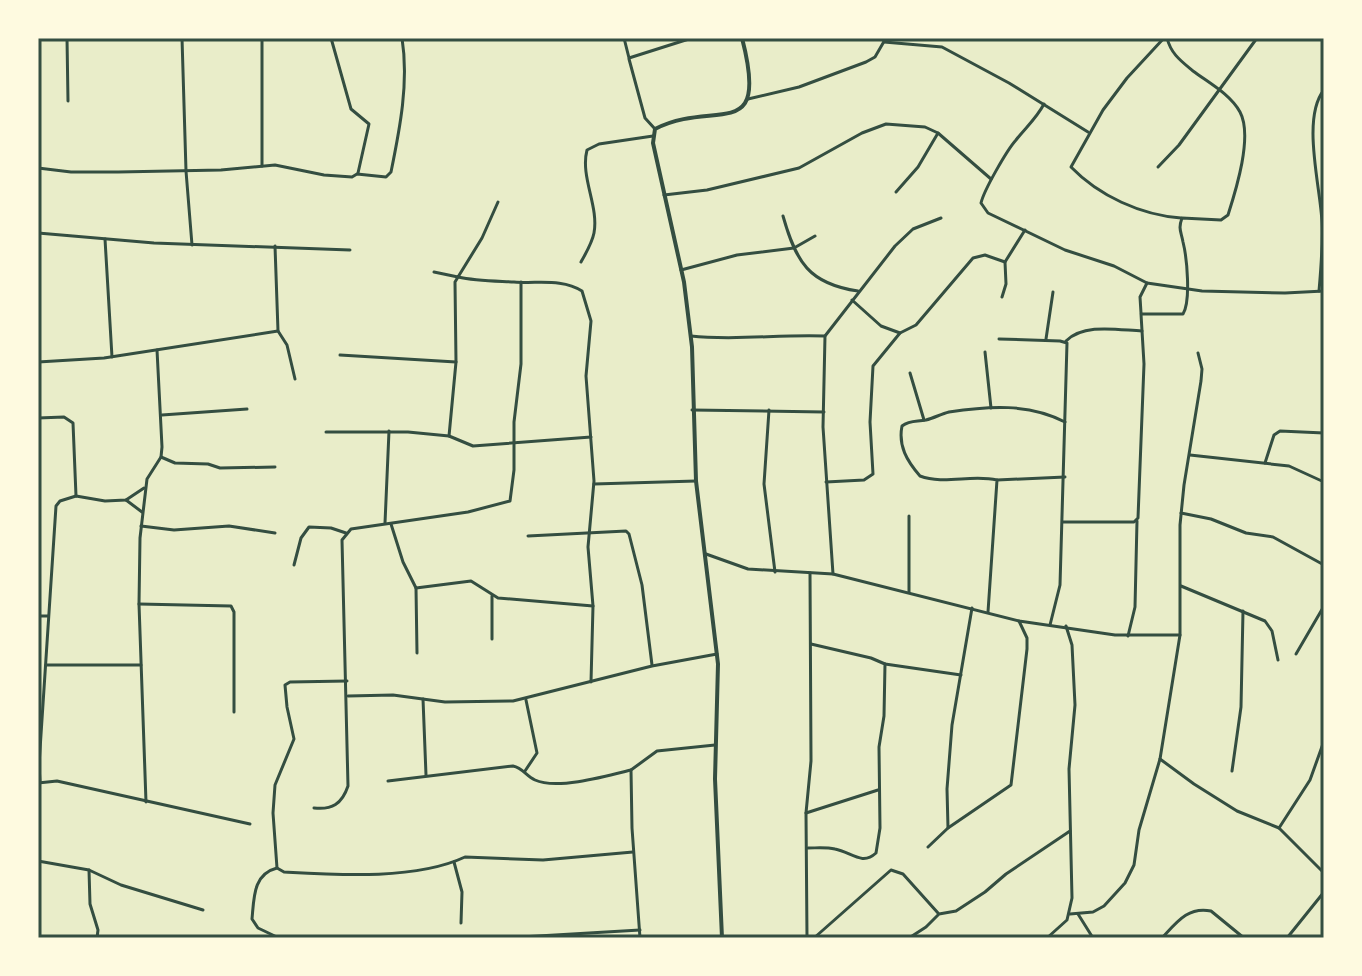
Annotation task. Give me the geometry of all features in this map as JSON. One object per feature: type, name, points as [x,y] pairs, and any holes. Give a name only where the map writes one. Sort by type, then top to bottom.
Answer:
[{"type":"street","points":[[67,38],[68,101]]},
{"type":"street","points":[[182,38],[186,171],[192,245]]},
{"type":"street","points":[[262,38],[262,166]]},
{"type":"street","points":[[331,38],[351,109],[369,124],[357,174]]},
{"type":"street","points":[[38,168],[71,172],[283,166],[346,177],[357,174],[384,177],[391,172],[402,110],[402,38]]},
{"type":"street","points":[[624,38],[645,118],[655,129]]},
{"type":"street","points":[[629,58],[692,38]]},
{"type":"street","points":[[742,38],[751,77],[747,99]]},
{"type":"street","points":[[1166,38],[1176,58],[1236,107],[1244,124],[1244,153],[1228,215],[1221,220],[1163,215],[1116,201],[1072,170],[1072,164],[1103,110],[1127,78],[1166,38]]},
{"type":"street","points":[[1158,167],[1179,145],[1257,38]]},
{"type":"street","points":[[722,938],[715,745],[719,687],[696,481],[691,336],[681,270],[653,149],[655,129],[675,120],[731,113],[747,99],[799,87],[858,66],[875,57],[885,40],[942,47],[1090,133]]},
{"type":"street","points":[[1044,104],[1032,124],[1014,142],[991,179],[982,199],[983,209],[1065,250],[1114,266],[1147,283],[1188,290],[1285,293],[1321,291],[1322,223],[1314,131],[1317,103],[1324,90]]},
{"type":"street","points":[[664,195],[707,190],[799,168],[862,133],[886,124],[914,125],[938,133],[991,179]]},
{"type":"street","points":[[896,192],[918,167],[938,133]]},
{"type":"street","points":[[581,262],[594,234],[595,223],[586,168],[587,150],[599,144],[653,136]]},
{"type":"street","points":[[449,436],[456,362],[455,282],[482,238],[498,202]]},
{"type":"street","points":[[783,216],[794,248],[809,272],[829,285],[859,291]]},
{"type":"street","points":[[833,574],[826,482],[825,336],[906,235],[941,218]]},
{"type":"street","points":[[1141,314],[1183,314],[1188,302],[1188,290],[1184,246],[1178,226],[1182,218]]},
{"type":"street","points":[[1002,297],[1006,284],[1005,262],[1025,230]]},
{"type":"street","points":[[38,233],[192,245],[350,250]]},
{"type":"street","points":[[681,270],[737,255],[794,248],[815,236]]},
{"type":"street","points":[[105,239],[112,357]]},
{"type":"street","points":[[275,246],[278,331],[287,345],[295,379]]},
{"type":"street","points":[[826,482],[864,480],[873,474],[870,422],[873,366],[900,333],[916,325],[973,258],[985,255],[1005,262]]},
{"type":"street","points":[[434,272],[458,277],[551,283],[575,287],[585,296],[591,321],[586,376],[594,484],[588,531],[593,606],[591,682]]},
{"type":"street","points":[[314,808],[337,805],[345,796],[348,786],[342,540],[351,529],[508,503],[513,488],[514,422],[521,377],[521,282]]},
{"type":"street","points":[[1128,636],[1135,607],[1144,364],[1140,297],[1147,283]]},
{"type":"street","points":[[1046,340],[1053,292]]},
{"type":"street","points":[[852,300],[881,326],[900,333]]},
{"type":"street","points":[[1050,625],[1060,585],[1065,477],[1065,342],[1074,333],[1086,330],[1142,331]]},
{"type":"street","points":[[38,362],[112,357],[278,331]]},
{"type":"street","points":[[691,336],[715,339],[790,334],[825,336]]},
{"type":"street","points":[[999,339],[1065,342]]},
{"type":"street","points":[[146,802],[139,604],[145,488],[161,457],[162,415],[157,350]]},
{"type":"street","points":[[985,352],[991,408]]},
{"type":"street","points":[[1070,914],[1093,912],[1104,906],[1130,875],[1139,830],[1160,759],[1180,635],[1181,513],[1201,381],[1198,353]]},
{"type":"street","points":[[340,355],[456,362]]},
{"type":"street","points":[[910,373],[924,420]]},
{"type":"street","points":[[1065,422],[1050,414],[1027,409],[991,408],[945,413],[908,422],[901,430],[906,459],[920,476],[934,480],[1065,477]]},
{"type":"street","points":[[162,415],[247,409]]},
{"type":"street","points":[[692,410],[824,412]]},
{"type":"street","points":[[769,410],[764,484],[775,572]]},
{"type":"street","points":[[38,418],[64,417],[73,423],[76,496]]},
{"type":"street","points":[[326,432],[389,431],[449,436],[473,446],[591,437]]},
{"type":"street","points":[[385,525],[389,431]]},
{"type":"street","points":[[1265,463],[1274,435],[1280,431],[1324,433]]},
{"type":"street","points":[[1190,455],[1298,469],[1324,482]]},
{"type":"street","points":[[161,457],[175,463],[208,464],[220,468],[275,467]]},
{"type":"street","points":[[988,612],[997,480]]},
{"type":"street","points":[[594,484],[696,481]]},
{"type":"street","points":[[145,488],[126,500],[105,501],[76,496],[60,501],[56,506],[39,782],[57,781],[250,824]]},
{"type":"street","points":[[126,500],[143,513]]},
{"type":"street","points":[[1181,513],[1211,519],[1246,533],[1273,537],[1324,565]]},
{"type":"street","points":[[909,516],[909,592]]},
{"type":"street","points":[[1063,522],[1137,521]]},
{"type":"street","points":[[391,524],[403,562],[416,588],[417,653]]},
{"type":"street","points":[[141,526],[174,530],[229,526],[275,533]]},
{"type":"street","points":[[294,565],[301,538],[309,527],[331,528],[346,533]]},
{"type":"street","points":[[528,536],[621,530],[629,534],[642,585],[652,666]]},
{"type":"street","points":[[706,554],[737,567],[833,574],[1019,621],[1128,636],[1180,635]]},
{"type":"street","points":[[807,938],[806,813],[811,761],[810,573]]},
{"type":"street","points":[[416,588],[471,581],[492,596],[514,601],[593,606]]},
{"type":"street","points":[[1181,586],[1265,621],[1270,627],[1278,660]]},
{"type":"street","points":[[492,596],[492,639]]},
{"type":"street","points":[[139,604],[231,606],[234,612],[234,712]]},
{"type":"street","points":[[1296,654],[1324,606]]},
{"type":"street","points":[[948,828],[947,789],[952,725],[972,608]]},
{"type":"street","points":[[1232,771],[1241,707],[1243,611]]},
{"type":"street","points":[[38,616],[48,616]]},
{"type":"street","points":[[928,847],[948,828],[1011,785],[1027,649],[1027,638],[1019,621]]},
{"type":"street","points":[[1047,938],[1061,928],[1070,914],[1069,769],[1075,705],[1072,645],[1066,626]]},
{"type":"street","points":[[811,644],[885,664],[962,676]]},
{"type":"street","points":[[348,696],[393,695],[469,703],[525,699],[652,666],[717,654]]},
{"type":"street","points":[[807,848],[834,848],[862,860],[874,856],[879,844],[878,790],[885,664]]},
{"type":"street","points":[[46,665],[141,665]]},
{"type":"street","points":[[277,868],[273,813],[275,785],[294,743],[285,685],[290,682],[347,681]]},
{"type":"street","points":[[423,699],[427,777]]},
{"type":"street","points":[[525,699],[537,753],[525,771]]},
{"type":"street","points":[[1279,828],[1310,780],[1324,741]]},
{"type":"street","points":[[388,781],[513,766],[536,780],[568,782],[631,770],[657,751],[715,745]]},
{"type":"street","points":[[1160,759],[1237,811],[1279,828],[1324,873]]},
{"type":"street","points":[[631,770],[640,938]]},
{"type":"street","points":[[806,813],[878,790]]},
{"type":"street","points":[[909,938],[939,914],[956,911],[1070,831]]},
{"type":"street","points":[[277,868],[284,872],[341,876],[398,872],[454,862],[465,857],[543,860],[633,852]]},
{"type":"street","points":[[38,861],[89,870],[121,885],[203,910]]},
{"type":"street","points":[[454,862],[462,892],[461,923]]},
{"type":"street","points":[[277,868],[262,874],[258,880],[252,919],[258,928],[279,938]]},
{"type":"street","points":[[89,870],[90,904],[98,930],[97,938]]},
{"type":"street","points":[[814,938],[891,870],[903,874],[939,914]]},
{"type":"street","points":[[1287,938],[1324,892]]},
{"type":"street","points":[[1162,938],[1187,913],[1204,909],[1211,911],[1244,938]]},
{"type":"street","points":[[1078,914],[1093,938]]},
{"type":"street","points":[[521,937],[640,930]]}]
